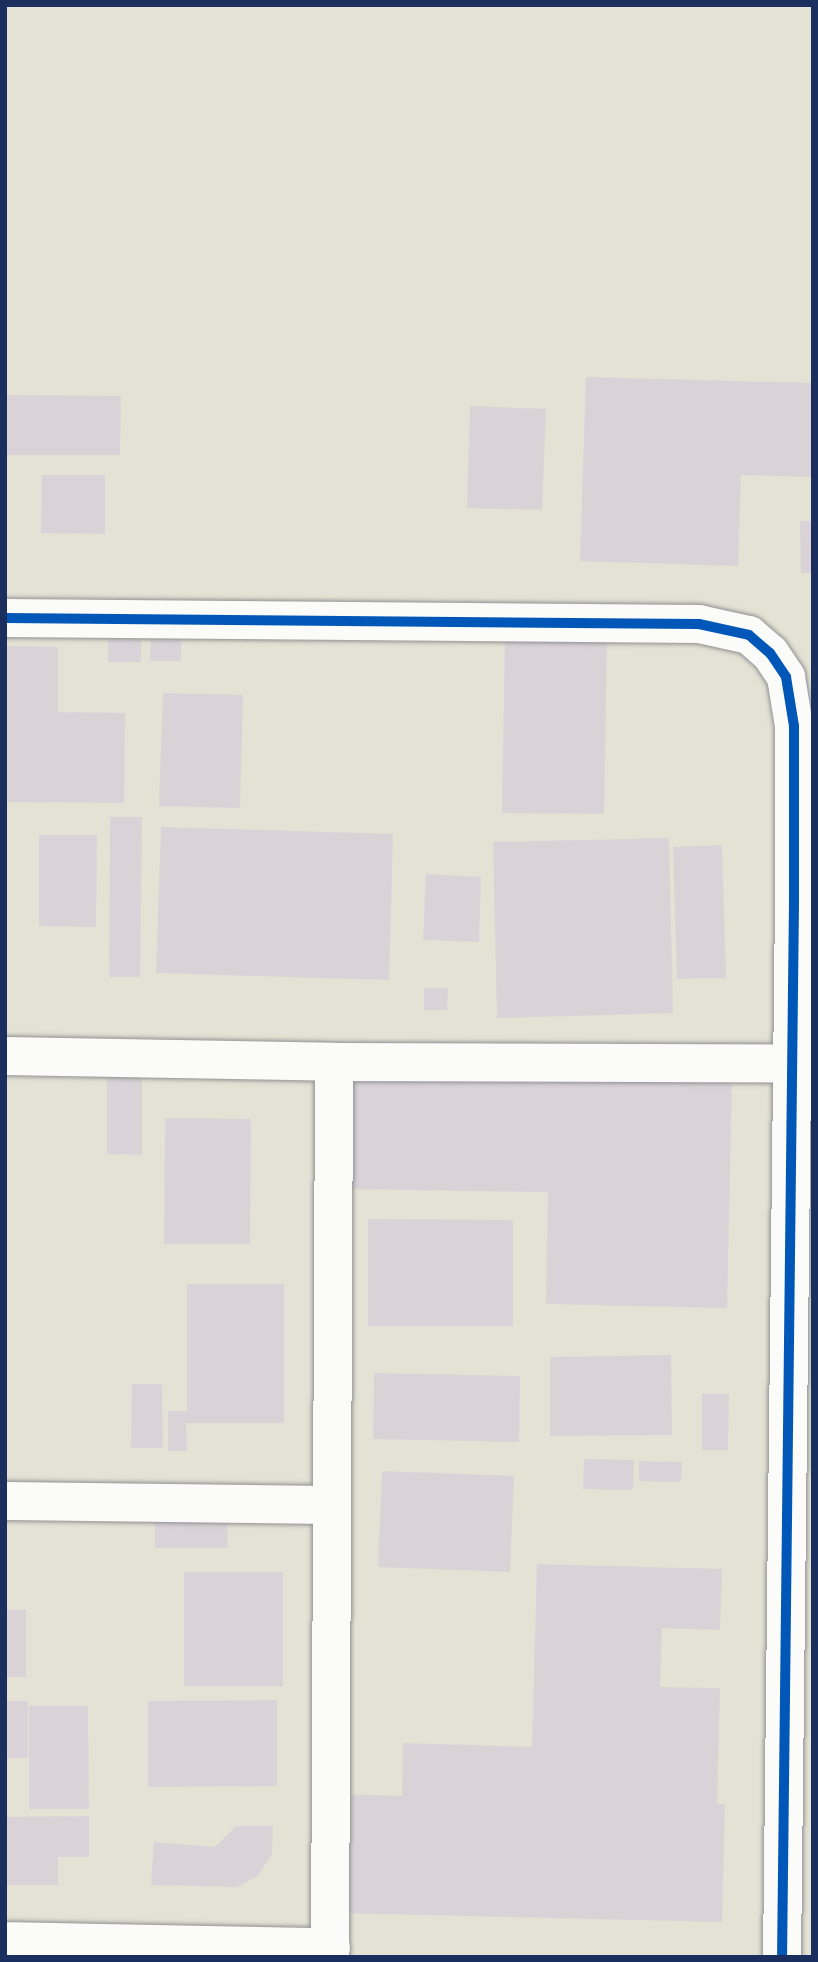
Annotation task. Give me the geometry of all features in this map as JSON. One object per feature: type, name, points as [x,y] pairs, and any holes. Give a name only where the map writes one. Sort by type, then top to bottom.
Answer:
[{"type":"street","points":[[5,618],[699,624],[749,635],[770,653],[786,677],[794,726],[793,1064],[782,1957]]},
{"type":"street","points":[[5,1056],[334,1062],[793,1064]]},
{"type":"street","points":[[5,1941],[330,1952],[334,1062]]},
{"type":"street","points":[[5,1501],[332,1505]]},
{"type":"building","points":[[586,377],[813,383],[813,477],[741,475],[738,566],[580,561]]},
{"type":"building","points":[[5,395],[121,396],[120,455],[5,455]]},
{"type":"building","points":[[470,406],[546,409],[542,510],[467,508]]},
{"type":"building","points":[[42,475],[105,475],[105,534],[41,533]]},
{"type":"building","points":[[800,521],[813,521],[813,573],[801,573]]},
{"type":"building","points":[[108,630],[141,630],[141,662],[108,662]]},
{"type":"building","points":[[151,631],[181,631],[181,661],[150,661]]},
{"type":"building","points":[[505,634],[607,634],[604,814],[502,813]]},
{"type":"building","points":[[5,646],[58,647],[58,712],[125,713],[124,803],[5,802]]},
{"type":"building","points":[[163,693],[243,695],[240,808],[159,806]]},
{"type":"building","points":[[110,817],[142,817],[140,977],[109,977]]},
{"type":"building","points":[[161,827],[393,834],[389,980],[156,973]]},
{"type":"building","points":[[39,835],[97,835],[96,927],[39,926]]},
{"type":"building","points":[[669,838],[673,1013],[497,1018],[493,842]]},
{"type":"building","points":[[722,845],[726,978],[677,979],[673,847]]},
{"type":"building","points":[[426,874],[481,877],[479,942],[423,940]]},
{"type":"building","points":[[424,988],[448,988],[447,1010],[424,1010]]},
{"type":"building","points":[[369,1072],[732,1078],[727,1308],[546,1304],[548,1192],[342,1189],[341,1094]]},
{"type":"building","points":[[107,1073],[142,1073],[142,1155],[107,1154]]},
{"type":"building","points":[[165,1118],[251,1119],[250,1244],[164,1244]]},
{"type":"building","points":[[368,1219],[513,1220],[513,1326],[368,1326]]},
{"type":"building","points":[[187,1284],[284,1284],[284,1423],[186,1423],[187,1451],[168,1451],[168,1411],[187,1411]]},
{"type":"building","points":[[671,1355],[672,1435],[550,1436],[550,1357]]},
{"type":"building","points":[[374,1373],[520,1376],[519,1442],[373,1439]]},
{"type":"building","points":[[132,1384],[162,1384],[163,1448],[131,1448]]},
{"type":"building","points":[[702,1394],[729,1394],[728,1450],[702,1450]]},
{"type":"building","points":[[584,1459],[634,1460],[633,1490],[583,1489]]},
{"type":"building","points":[[639,1461],[682,1462],[681,1482],[639,1481]]},
{"type":"building","points":[[382,1471],[514,1476],[510,1572],[378,1567]]},
{"type":"building","points":[[155,1514],[227,1515],[228,1548],[155,1548]]},
{"type":"building","points":[[537,1564],[722,1569],[720,1630],[662,1628],[660,1687],[720,1688],[717,1804],[725,1804],[722,1922],[336,1913],[338,1794],[402,1796],[403,1743],[532,1747]]},
{"type":"building","points":[[184,1572],[283,1572],[283,1686],[184,1686]]},
{"type":"building","points":[[5,1610],[26,1610],[26,1677],[5,1677]]},
{"type":"building","points":[[277,1700],[277,1786],[148,1787],[148,1701]]},
{"type":"building","points":[[5,1701],[28,1701],[28,1758],[5,1758]]},
{"type":"building","points":[[29,1706],[88,1706],[89,1809],[29,1809]]},
{"type":"building","points":[[89,1816],[89,1857],[58,1857],[58,1885],[5,1885],[7,1817]]},
{"type":"building","points":[[236,1826],[273,1826],[272,1854],[258,1876],[237,1887],[151,1885],[154,1842],[215,1847]]},
{"type":"cycle path","points":[[5,618],[699,624],[749,635],[770,653],[786,677],[794,726],[794,902],[782,1957]]}]
